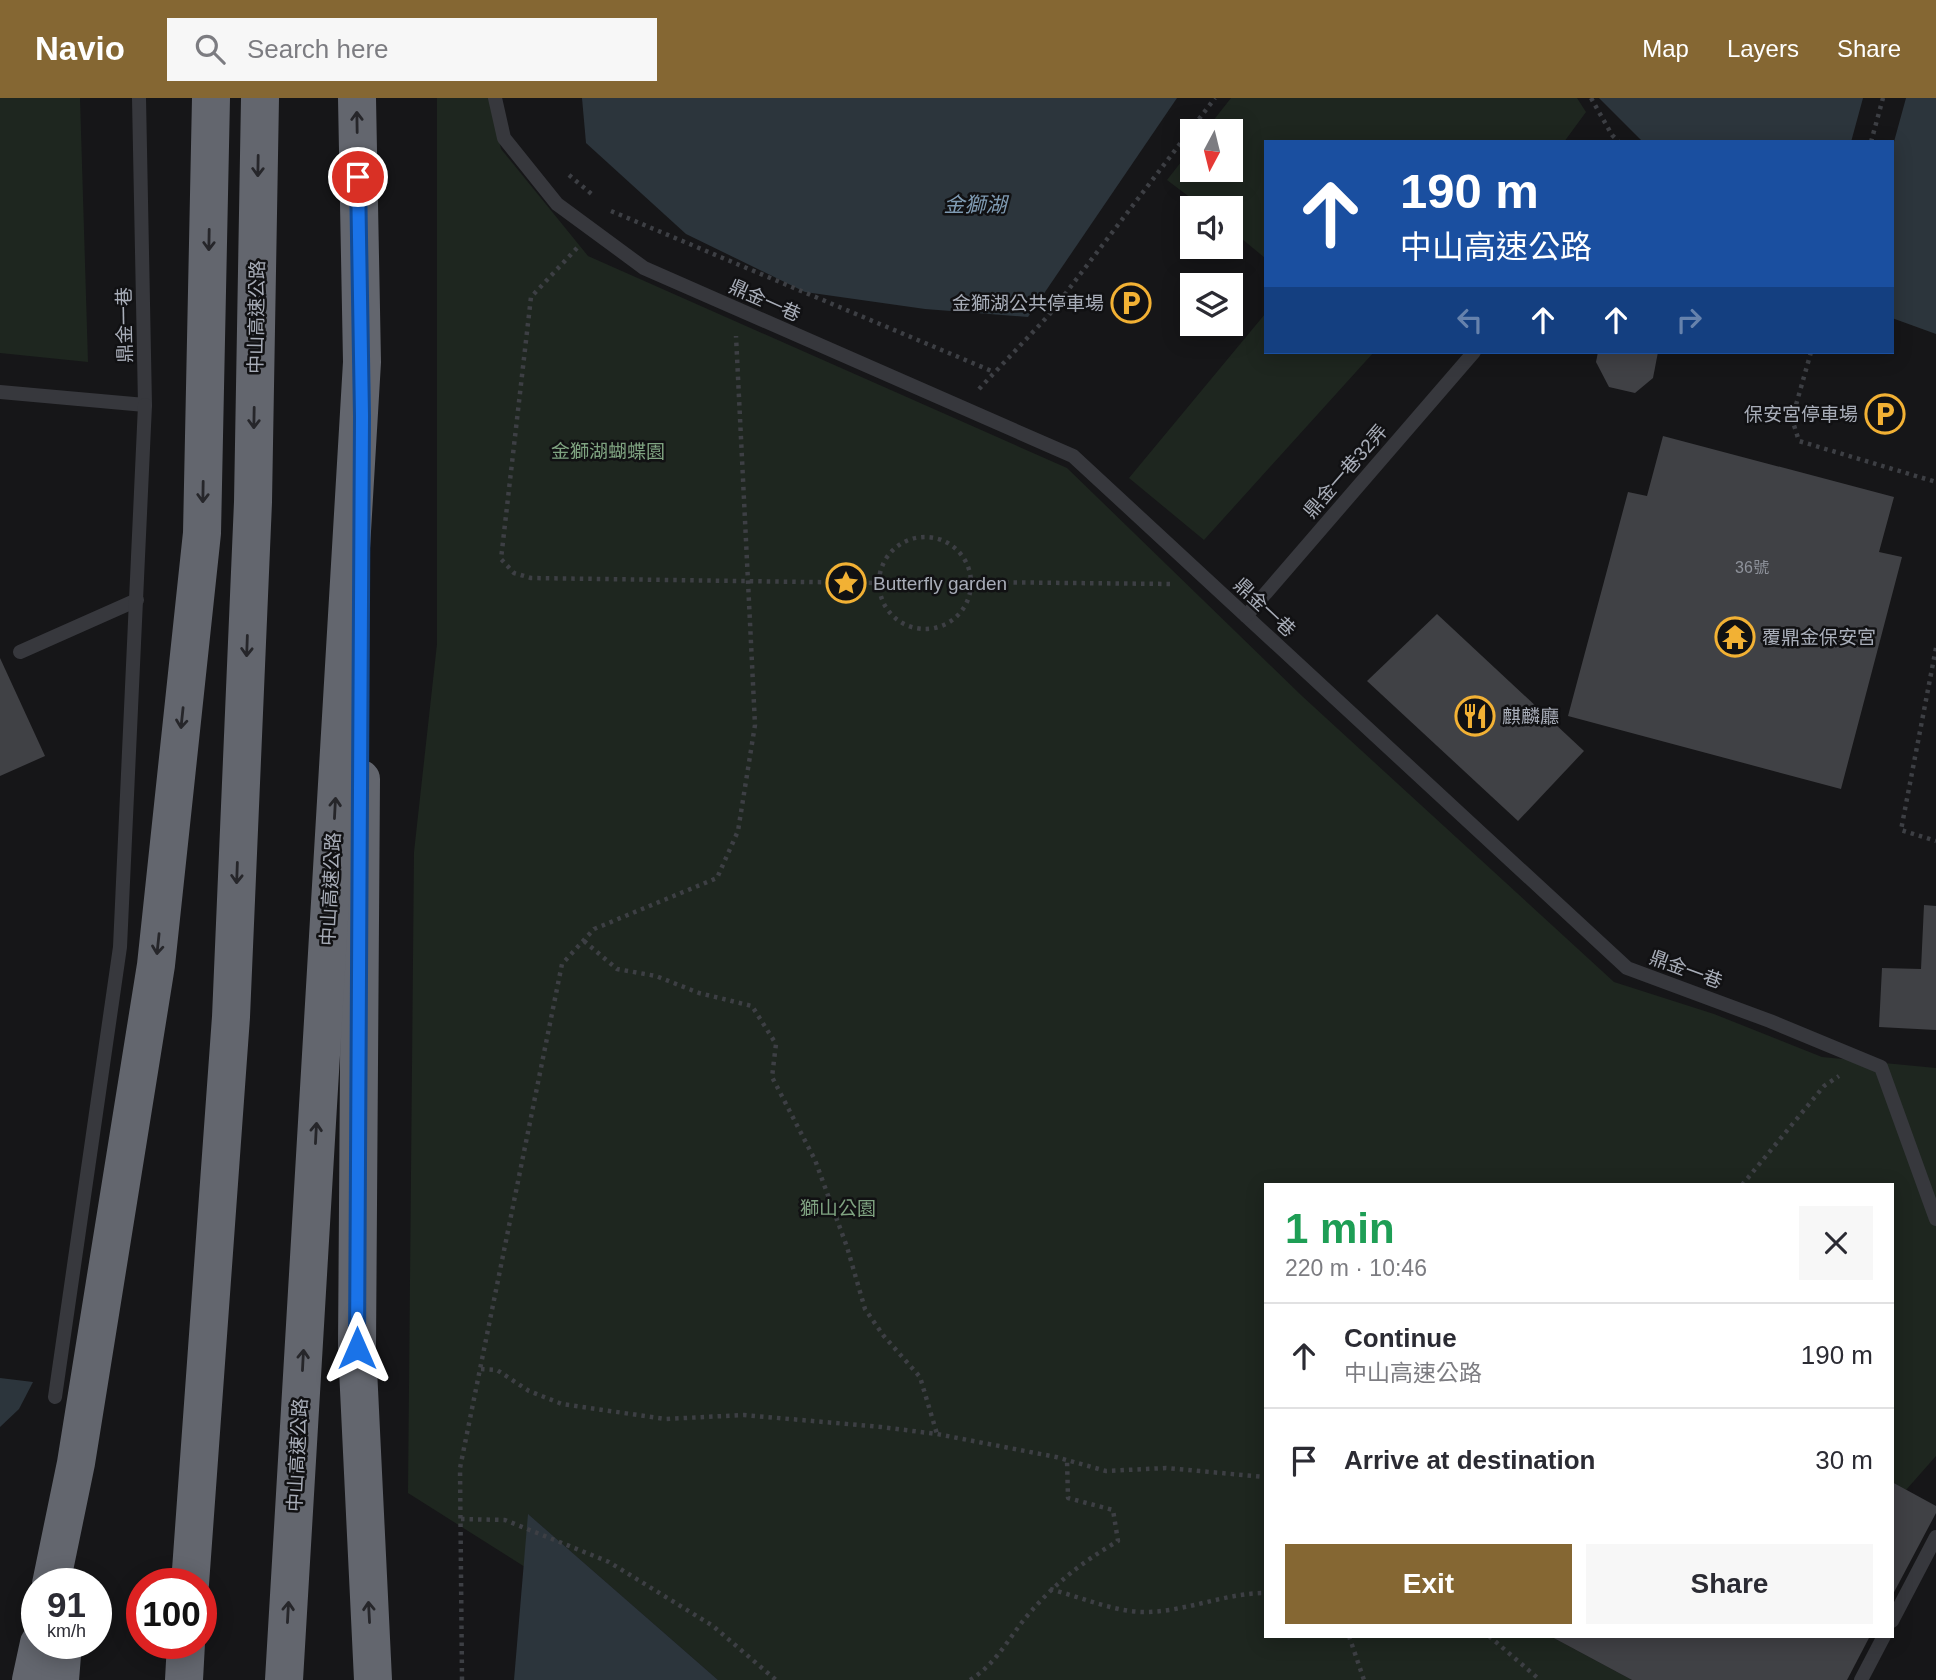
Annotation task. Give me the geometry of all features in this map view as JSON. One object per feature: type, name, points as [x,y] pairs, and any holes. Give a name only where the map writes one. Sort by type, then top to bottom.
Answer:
[{"type":"highway","points":[[54,1568],[76,1463],[156,965],[202,533],[211,98]]},
{"type":"highway","name":"中山高速公路","points":[[191,1568],[231,1017],[253,502],[260,98]]},
{"type":"highway","name":"中山高速公路","points":[[284,1680],[362,362],[357,98]]},
{"type":"highway","points":[[362,362],[357,1348],[373,1680]]},
{"type":"highway","points":[[69,1568],[76,1463]]},
{"type":"highway","points":[[31,1680],[36,1659]]},
{"type":"highway","points":[[61,1680],[62,1659]]},
{"type":"highway","points":[[184,1680],[185,1659]]},
{"type":"lane","name":"鼎金一巷","points":[[55,1397],[120,947],[145,405],[139,98]]},
{"type":"lane","name":"鼎金一巷","points":[[495,98],[503,138],[557,204],[644,268],[1073,456],[1627,968],[1770,1021],[1881,1067],[1936,1219]]},
{"type":"lane","name":"鼎金一巷32弄","points":[[1246,616],[1472,354]]},
{"type":"lane","points":[[0,392],[145,405]]},
{"type":"lane","points":[[20,652],[137,600]]},
{"type":"lane","points":[[1894,1617],[1936,1537]]},
{"type":"lane","points":[[1861,1680],[1883,1638]]},
{"type":"path","points":[[962,408],[1049,314],[1215,98]]},
{"type":"path","points":[[1591,98],[1617,140]]},
{"type":"path","points":[[1872,140],[1883,98]]},
{"type":"path","points":[[561,168],[599,201]]},
{"type":"path","points":[[609,210],[994,372]]},
{"type":"path","points":[[593,231],[531,298],[501,559],[514,573],[531,578],[879,583]]},
{"type":"path","points":[[462,1680],[460,1468],[562,964],[594,929],[717,878],[738,831],[755,725],[735,308]]},
{"type":"path","points":[[1810,354],[1792,419],[1799,441],[1936,482]]},
{"type":"path","points":[[927,537],[941,540],[958,551],[968,568],[971,582],[967,603],[958,615],[932,629],[906,625],[895,618],[881,597],[879,583],[881,568],[889,555],[900,545],[927,537]]},
{"type":"path","points":[[971,582],[1212,584]]},
{"type":"path","points":[[1936,648],[1901,830],[1936,841]]},
{"type":"path","points":[[584,941],[617,969],[656,976],[699,993],[752,1006],[776,1044],[772,1077],[815,1160],[847,1247],[865,1309],[883,1335],[920,1377],[937,1434]]},
{"type":"path","points":[[1744,1183],[1824,1086],[1865,1060]]},
{"type":"path","points":[[481,1369],[497,1370],[529,1391],[562,1404],[665,1419],[744,1415],[937,1434],[1067,1460],[1106,1471],[1166,1468],[1264,1477]]},
{"type":"path","points":[[970,1680],[1002,1653],[1050,1589],[1081,1562],[1118,1541],[1113,1510],[1068,1497],[1067,1460]]},
{"type":"path","points":[[461,1519],[505,1520],[609,1562],[713,1626],[776,1680]]},
{"type":"path","points":[[1050,1589],[1131,1611],[1192,1606],[1247,1593],[1264,1593]]},
{"type":"path","points":[[1350,1638],[1364,1680]]},
{"type":"path","points":[[1491,1638],[1541,1680]]},
{"type":"green space","points":[[0,98],[80,98],[88,362],[0,353]]},
{"type":"green space","name":"獅山公園","points":[[437,98],[490,98],[501,149],[588,256],[1067,468],[1302,696],[1614,982],[1714,1014],[1822,1057],[1936,1068],[1936,1456],[1906,1490],[1894,1483],[1894,1183],[1264,1183],[1264,1638],[1554,1638],[1632,1680],[718,1680],[529,1515],[525,1567],[408,1493],[414,852],[437,644]]},
{"type":"green space","points":[[1231,98],[1577,98],[1586,112],[1565,140],[1264,140],[1264,257],[1243,240],[1243,196],[1188,196],[1167,180],[1180,163],[1180,182],[1243,182],[1243,119],[1214,119]]},
{"type":"green space","points":[[1264,315],[1264,354],[1372,354],[1204,540],[1129,478]]},
{"type":"water","name":"金獅湖","points":[[582,98],[1177,98],[1028,317],[925,309],[805,292],[686,234],[586,143]]},
{"type":"water","points":[[1599,98],[1936,98],[1936,334],[1894,319],[1894,140],[1641,140]]},
{"type":"water","points":[[0,1378],[33,1382],[19,1409],[0,1427]]},
{"type":"water","points":[[528,1514],[718,1680],[514,1680]]},
{"type":"pier","points":[[1863,98],[1906,98],[1894,142],[1852,140]]},
{"type":"building","points":[[1598,354],[1658,354],[1653,378],[1635,393],[1609,387],[1596,362]]},
{"type":"building","name":"覆鼎金保安宮","points":[[1663,436],[1894,497],[1879,552],[1902,557],[1841,789],[1568,716],[1628,492],[1647,496]]},
{"type":"building","name":"麒麟廳","points":[[1437,614],[1584,751],[1518,821],[1367,681]]},
{"type":"building","points":[[0,658],[45,756],[0,776]]},
{"type":"building","points":[[1924,905],[1936,906],[1936,1030],[1879,1027],[1882,968],[1921,969]]},
{"type":"building","points":[[1894,1483],[1936,1506],[1936,1513],[1894,1592]]},
{"type":"building","points":[[1554,1638],[1869,1638],[1847,1680],[1632,1680]]},
{"type":"place","name":"金獅湖公共停車場","points":[[1131,303]]},
{"type":"place","name":"保安宮停車場","points":[[1885,414]]},
{"type":"place","name":"Butterfly garden","points":[[846,583]]},
{"type":"place","name":"覆鼎金保安宮","points":[[1735,637]]},
{"type":"place","name":"麒麟廳","points":[[1475,716]]},
{"type":"route","points":[[357,1348],[362,416],[358,177]]},
{"type":"park label","name":"金獅湖蝴蝶園","points":[[608,451]]}]
